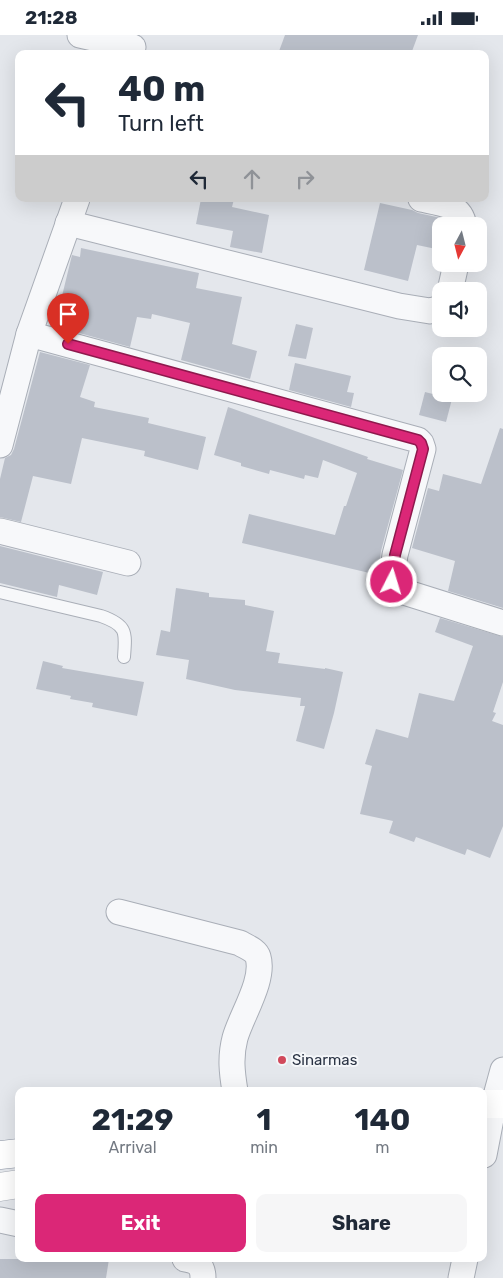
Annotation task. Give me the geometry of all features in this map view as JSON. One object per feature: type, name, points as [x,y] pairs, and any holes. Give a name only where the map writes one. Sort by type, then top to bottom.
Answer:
[{"type":"main road","points":[[0,1155],[15,1153]]},
{"type":"main road","points":[[0,1187],[15,1185]]},
{"type":"street","points":[[80,35],[134,45]]},
{"type":"street","points":[[0,445],[29,334],[76,202]]},
{"type":"street","points":[[438,202],[453,207],[459,211],[461,217]]},
{"type":"street","points":[[68,223],[400,306],[432,310]]},
{"type":"street","points":[[29,334],[418,440],[423,449],[395,555],[392,582],[401,591],[503,623]]},
{"type":"street","points":[[0,531],[128,563]]},
{"type":"street","points":[[119,912],[240,943],[254,951],[258,957],[256,980],[235,1037],[231,1056],[235,1087]]},
{"type":"street","points":[[487,1140],[503,1070]]},
{"type":"street","points":[[0,1220],[15,1223]]},
{"type":"street","points":[[197,1262],[201,1266],[203,1278]]},
{"type":"street","points":[[460,1278],[464,1262]]},
{"type":"lane","points":[[0,593],[116,621],[126,634],[124,657]]},
{"type":"building","points":[[285,35],[418,35],[412,50],[279,50]]},
{"type":"building","points":[[200,202],[233,202],[232,207],[269,215],[262,253],[230,247],[233,231],[196,224]]},
{"type":"building","points":[[380,203],[436,217],[432,217],[432,248],[417,245],[408,281],[364,270]]},
{"type":"building","points":[[81,248],[199,273],[196,288],[242,297],[232,344],[257,351],[250,379],[181,360],[190,323],[152,314],[151,319],[137,317],[130,347],[50,325],[58,295],[62,296],[72,255],[80,257]]},
{"type":"building","points":[[296,324],[313,328],[306,359],[288,356]]},
{"type":"building","points":[[40,352],[90,365],[80,397],[95,402],[94,407],[149,418],[148,423],[206,437],[198,470],[144,456],[145,451],[82,438],[71,484],[33,476],[21,522],[0,517],[0,479],[5,458],[11,455],[14,449]]},
{"type":"building","points":[[295,363],[351,376],[347,392],[354,393],[351,407],[289,390]]},
{"type":"building","points":[[425,392],[432,394],[432,402],[451,402],[446,422],[419,415]]},
{"type":"building","points":[[228,407],[368,457],[367,459],[403,470],[381,551],[378,575],[242,543],[249,514],[335,535],[357,473],[323,460],[318,478],[305,475],[304,479],[270,470],[269,474],[241,466],[241,463],[214,455]]},
{"type":"building","points":[[500,428],[503,429],[503,608],[448,591],[455,561],[412,548],[428,488],[439,491],[443,474],[481,484]]},
{"type":"building","points":[[0,546],[103,572],[97,595],[59,585],[57,597],[0,583]]},
{"type":"building","points":[[176,588],[209,593],[209,597],[245,600],[245,605],[274,611],[266,651],[280,653],[278,663],[343,672],[324,749],[296,741],[305,706],[300,706],[301,698],[235,690],[186,679],[189,660],[156,655],[161,630],[170,632]]},
{"type":"building","points":[[440,618],[503,637],[503,682],[493,712],[496,713],[492,721],[503,725],[503,826],[490,858],[467,849],[465,855],[416,837],[414,842],[389,833],[393,821],[360,814],[372,766],[365,764],[376,729],[408,738],[419,693],[454,701],[473,646],[435,632]]},
{"type":"building","points":[[43,661],[63,666],[62,668],[144,682],[137,716],[92,707],[93,703],[70,699],[71,696],[36,689]]},
{"type":"building","points":[[0,1259],[15,1259],[15,1262],[109,1262],[106,1278],[0,1278]]},
{"type":"place","name":"Sinarmas","points":[[282,1060]]},
{"type":"route","points":[[68,344],[418,440],[423,449],[395,555],[392,582]]}]
